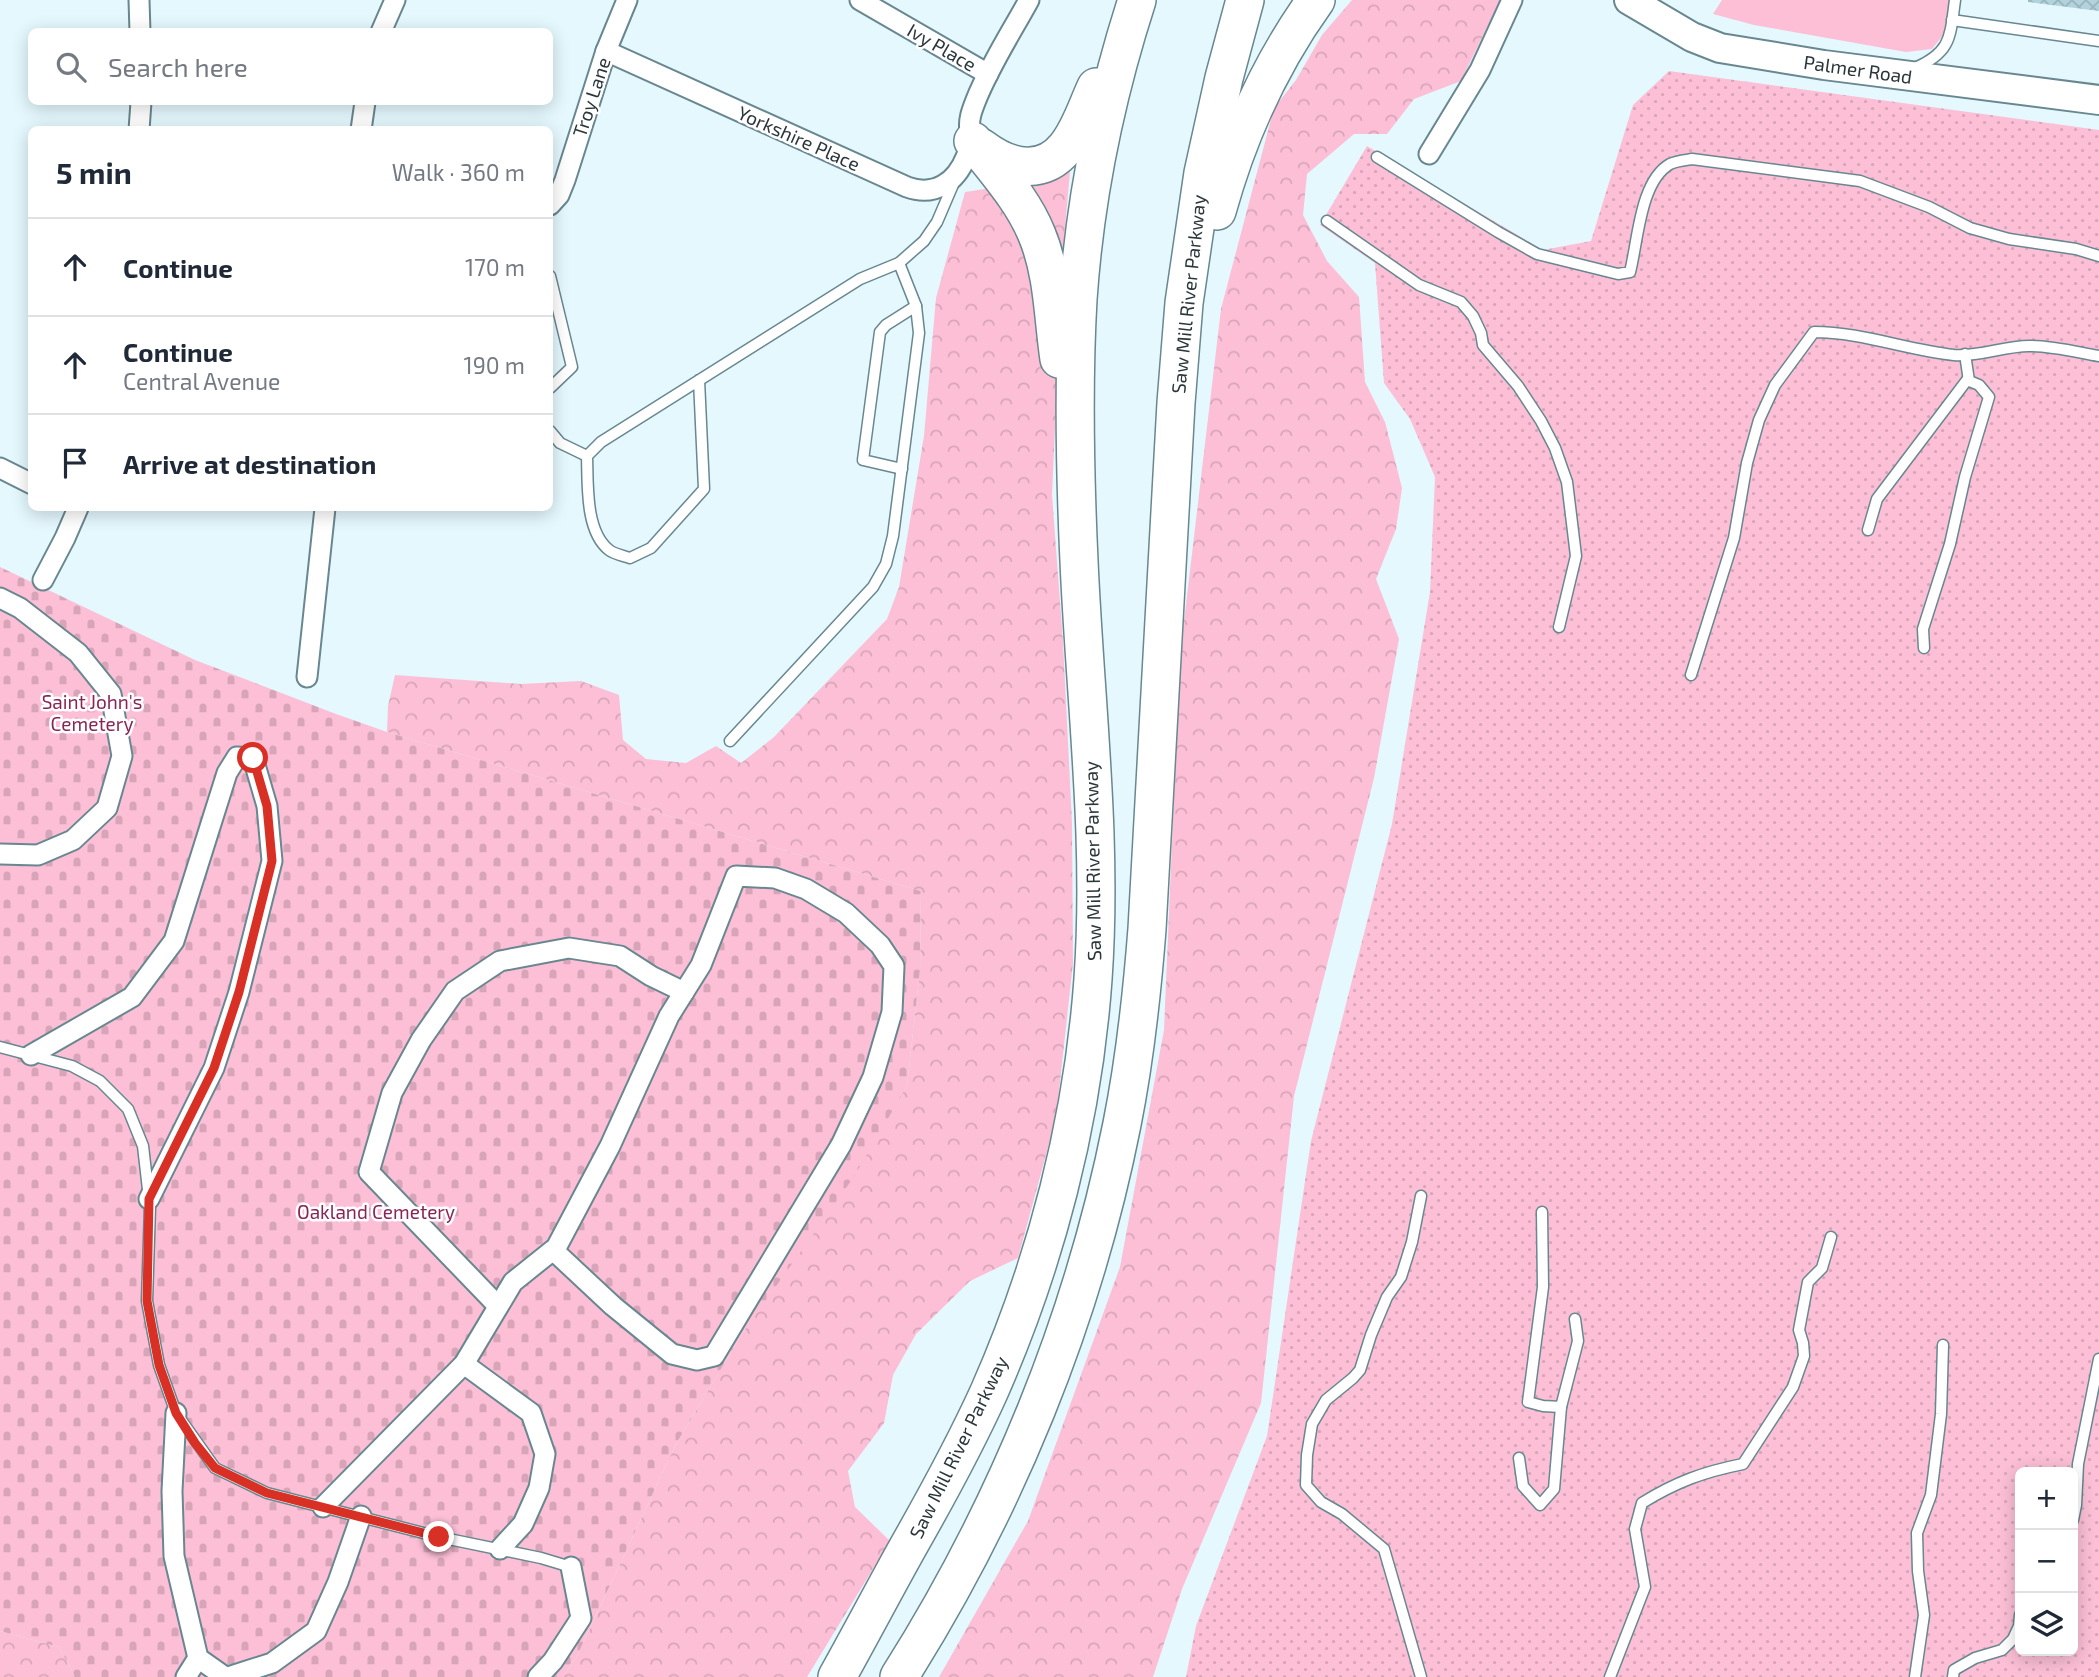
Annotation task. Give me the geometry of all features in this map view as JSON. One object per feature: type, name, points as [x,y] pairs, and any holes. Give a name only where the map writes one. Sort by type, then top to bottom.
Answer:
[{"type":"highway","points":[[965,157],[995,157],[1019,166],[1039,165],[1056,157],[1077,129],[1136,0]]},
{"type":"highway","name":"Saw Mill River Parkway","points":[[837,1677],[931,1507],[988,1395],[1044,1241],[1075,1112],[1093,981],[1096,915],[1096,848],[1077,496],[1075,362],[1079,284],[1095,165],[1136,0]]},
{"type":"highway","name":"Saw Mill River Parkway","points":[[899,1677],[971,1550],[1027,1433],[1073,1311],[1092,1249],[1123,1122],[1142,993],[1147,929],[1181,337],[1192,239],[1203,173],[1245,0]]},
{"type":"highway","points":[[1181,337],[1224,186],[1243,131],[1283,50],[1316,0]]},
{"type":"highway","points":[[965,157],[1018,200],[1042,249],[1077,496]]},
{"type":"street","points":[[139,0],[140,28]]},
{"type":"street","points":[[383,28],[395,0]]},
{"type":"street","name":"Troy Lane","points":[[554,200],[606,51],[627,0]]},
{"type":"street","name":"Ivy Place","points":[[860,0],[988,74]]},
{"type":"street","points":[[965,157],[970,116],[988,74],[1029,0]]},
{"type":"street","points":[[1429,154],[1480,70],[1512,0]]},
{"type":"street","name":"Palmer Road","points":[[1629,0],[1692,37],[1720,48],[1898,75],[2099,100]]},
{"type":"street","name":"Yorkshire Place","points":[[606,51],[915,190],[942,187],[965,157]]},
{"type":"street","points":[[139,126],[141,105]]},
{"type":"street","points":[[362,126],[365,105]]},
{"type":"street","points":[[0,468],[28,482]]},
{"type":"street","points":[[43,580],[77,511]]},
{"type":"street","points":[[307,677],[325,511]]},
{"type":"street","points":[[0,598],[20,608],[78,653],[111,694],[122,756],[107,808],[73,840],[38,855],[0,854]]},
{"type":"street","points":[[31,1055],[132,997],[141,986],[174,941],[227,773],[237,757],[253,758],[267,806],[272,861],[239,992],[214,1068],[149,1199]]},
{"type":"street","points":[[323,1507],[464,1364],[513,1282],[553,1250],[556,1248],[610,1146],[669,1016],[701,965],[736,876],[775,878],[806,889],[846,913],[880,945],[894,966],[892,1012],[873,1077],[846,1134],[714,1356],[696,1360],[672,1354],[613,1306],[553,1250]]},
{"type":"street","points":[[498,1306],[369,1172],[392,1093],[421,1040],[455,991],[500,961],[569,948],[620,956],[651,976],[684,992]]},
{"type":"street","points":[[464,1364],[531,1413],[545,1454],[539,1489],[523,1524],[500,1549]]},
{"type":"street","points":[[176,1413],[172,1491],[174,1556],[198,1658],[226,1677],[272,1662],[316,1631],[338,1582],[360,1516]]},
{"type":"street","points":[[538,1677],[553,1661],[581,1618],[571,1567]]},
{"type":"street","points":[[186,1677],[198,1658]]},
{"type":"lane","points":[[1898,75],[1933,60],[1947,44],[1955,0]]},
{"type":"lane","points":[[1952,20],[2099,41]]},
{"type":"lane","points":[[699,380],[704,489],[651,548],[630,558],[609,551],[593,528],[588,494],[587,456],[601,442],[699,380],[860,279],[899,263],[924,240],[937,222],[965,157]]},
{"type":"lane","points":[[1377,157],[1538,254],[1618,274],[1630,272],[1645,198],[1654,179],[1670,164],[1692,159],[1860,181],[1928,207],[1970,228],[2009,239],[2076,249],[2099,256]]},
{"type":"lane","points":[[1327,222],[1419,285],[1461,302],[1482,333],[1483,345],[1518,386],[1541,421],[1556,448],[1567,482],[1576,556],[1559,627]]},
{"type":"lane","points":[[730,741],[873,587],[886,564],[902,469],[919,333],[916,306],[899,263]]},
{"type":"lane","points":[[553,288],[572,367],[553,385]]},
{"type":"lane","points":[[902,469],[863,460],[880,332],[886,325],[916,306]]},
{"type":"lane","points":[[1691,676],[1734,538],[1746,463],[1759,420],[1775,386],[1814,332],[1835,332],[1932,352],[1965,354],[2027,346],[2099,356]]},
{"type":"lane","points":[[1965,354],[1969,381]]},
{"type":"lane","points":[[1868,530],[1877,499],[1950,400],[1967,380],[1979,385],[1989,397],[1965,477],[1950,544],[1923,629],[1924,648]]},
{"type":"lane","points":[[553,435],[560,443],[587,456]]},
{"type":"lane","points":[[0,1047],[72,1066],[100,1081],[128,1109],[143,1146],[149,1199],[147,1301],[159,1365],[176,1413],[215,1468],[267,1493],[571,1567]]},
{"type":"lane","points":[[1420,1196],[1412,1242],[1401,1278],[1387,1297],[1360,1370],[1326,1400],[1312,1424],[1306,1485],[1321,1502],[1342,1514],[1384,1549],[1420,1677]]},
{"type":"lane","points":[[1542,1212],[1543,1287],[1528,1402],[1561,1407]]},
{"type":"lane","points":[[1610,1677],[1645,1587],[1634,1529],[1642,1503],[1667,1487],[1709,1471],[1743,1464],[1754,1449],[1793,1387],[1804,1356],[1800,1329],[1808,1282],[1822,1268],[1831,1237]]},
{"type":"lane","points":[[1519,1458],[1524,1486],[1540,1505],[1554,1489],[1561,1407],[1578,1341],[1575,1319]]},
{"type":"lane","points":[[1915,1677],[1924,1615],[1918,1571],[1917,1533],[1931,1495],[1941,1414],[1943,1345]]},
{"type":"lane","points":[[2078,1467],[2099,1359]]},
{"type":"lane","points":[[1953,1677],[1954,1670],[1975,1658],[2002,1650],[2015,1635]]},
{"type":"green space","points":[[1352,0],[1500,0],[1461,81],[1414,99],[1387,134],[1354,134],[1307,174],[1303,215],[1327,261],[1359,297],[1365,382],[1385,422],[1402,488],[1396,529],[1376,579],[1399,639],[1374,778],[1294,1096],[1261,1403],[1182,1589],[1153,1677],[939,1677],[1028,1521],[1120,1267],[1164,1030],[1180,655],[1221,309],[1274,108],[1296,80],[1322,35]]},
{"type":"green space","points":[[1722,0],[1951,0],[1944,34],[1932,49],[1906,52],[1754,25],[1713,14]]},
{"type":"green space","points":[[1669,71],[2099,130],[2099,1677],[1186,1677],[1196,1626],[1267,1436],[1311,1141],[1392,824],[1430,592],[1435,477],[1410,419],[1384,383],[1375,263],[1320,225],[1367,146],[1543,250],[1591,241],[1633,105]]},
{"type":"green space","points":[[1070,171],[1063,250],[1052,495],[1072,823],[1073,963],[1056,1118],[1018,1258],[970,1281],[916,1334],[893,1375],[884,1423],[848,1471],[855,1507],[890,1541],[807,1677],[563,1677],[577,1656],[676,1444],[742,1334],[907,1086],[920,970],[921,891],[387,732],[388,706],[395,675],[521,684],[581,681],[619,695],[623,740],[646,759],[686,763],[716,746],[741,763],[774,737],[887,619],[899,587],[924,436],[936,298],[965,192],[1032,182]]},
{"type":"green space","name":"Oakland Cemetery","points":[[0,567],[195,660],[387,732],[921,891],[920,970],[907,1086],[853,1178],[742,1334],[676,1444],[577,1656],[563,1677],[75,1677],[59,1647],[0,1631]]},
{"type":"green space","points":[[0,1631],[59,1647],[75,1677],[0,1677]]},
{"type":"building","points":[[2099,0],[2099,11],[2028,2]]},
{"type":"route","points":[[253,758],[267,806],[272,861],[239,992],[214,1068],[149,1199],[147,1301],[159,1365],[176,1413],[215,1468],[267,1493],[439,1537]]},
{"type":"park label","name":"Saint John's Cemetery","points":[[92,712]]}]
